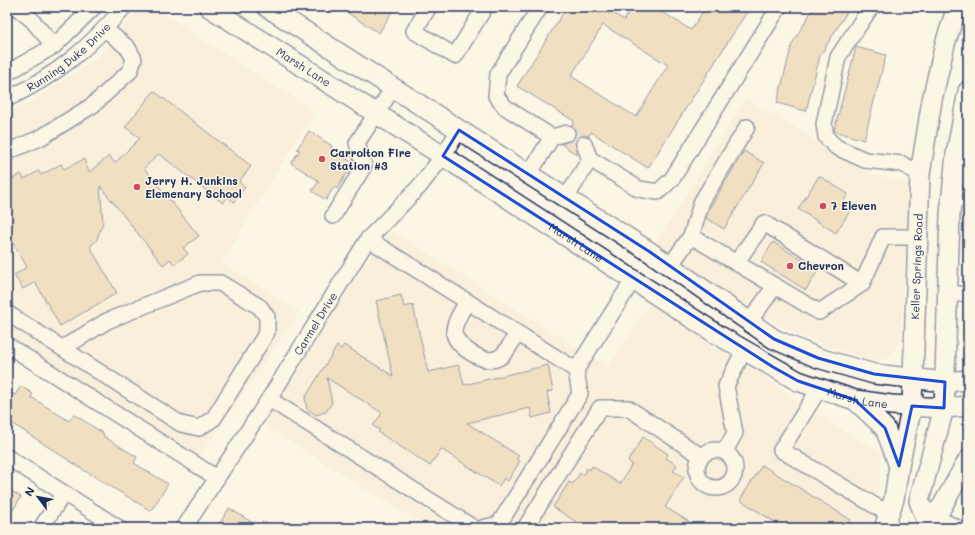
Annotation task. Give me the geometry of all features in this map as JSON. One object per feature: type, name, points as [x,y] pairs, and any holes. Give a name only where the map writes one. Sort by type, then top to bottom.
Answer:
[{"type":"main road","name":"Marsh Lane","points":[[208,7],[443,156],[633,280],[744,350],[798,381],[855,400],[944,408],[968,406]]},
{"type":"main road","points":[[267,7],[670,266],[774,339],[818,358],[874,374],[913,377],[945,382],[968,380]]},
{"type":"main road","name":"Keller Springs Road","points":[[887,521],[894,500],[899,466],[912,406],[920,174],[932,100],[945,44],[957,7]]},
{"type":"main road","points":[[968,91],[956,154],[960,198],[948,294],[944,408],[919,501],[921,522],[940,510],[968,460]]},
{"type":"main road","points":[[855,400],[885,428],[899,466]]},
{"type":"street","points":[[16,7],[31,18],[54,46]]},
{"type":"street","name":"Running Duke Drive","points":[[7,73],[40,56],[54,46],[94,7]]},
{"type":"street","name":"Running Duke Drive","points":[[7,99],[60,70],[105,29],[124,7]]},
{"type":"street","points":[[429,7],[414,31],[455,56],[485,7]]},
{"type":"street","points":[[540,7],[498,74],[496,96],[505,107],[552,137]]},
{"type":"street","points":[[584,144],[590,159],[639,189],[658,192],[672,179],[779,7]]},
{"type":"street","points":[[871,7],[838,57],[824,124],[826,137],[836,147],[865,160],[902,164],[920,174]]},
{"type":"street","points":[[7,152],[40,138],[62,126],[93,105],[130,71],[134,59],[128,48],[105,29]]},
{"type":"street","points":[[333,216],[364,166],[357,143],[393,88]]},
{"type":"street","points":[[670,266],[691,236],[702,201],[747,127]]},
{"type":"street","name":"Carmel Drive","points":[[184,528],[269,399],[368,239],[419,187],[443,156],[459,130]]},
{"type":"street","points":[[529,174],[552,137],[567,133]]},
{"type":"street","points":[[566,198],[590,159]]},
{"type":"street","points":[[736,263],[764,223],[862,284]]},
{"type":"street","points":[[691,236],[819,312],[862,284],[882,237],[918,237]]},
{"type":"street","points":[[368,239],[576,370]]},
{"type":"street","points":[[482,528],[499,524],[580,394],[576,370],[633,280]]},
{"type":"street","points":[[7,313],[182,424],[199,428],[214,418],[267,332],[267,317],[260,307],[220,283],[200,283],[107,321],[63,348]]},
{"type":"street","points":[[749,322],[775,286]]},
{"type":"street","points":[[948,294],[968,294]]},
{"type":"street","points":[[467,301],[454,332],[459,344],[482,359],[496,359],[505,351],[517,333]]},
{"type":"street","points":[[7,345],[217,478]]},
{"type":"street","points":[[725,451],[735,433],[726,386],[744,350]]},
{"type":"street","points":[[819,389],[781,450],[887,521]]},
{"type":"street","points":[[269,399],[474,528]]},
{"type":"street","points":[[525,528],[600,408],[628,408],[701,456]]},
{"type":"street","points":[[712,450],[725,451],[734,460],[735,473],[733,479],[723,487],[710,487],[700,480],[697,468],[701,456],[712,450]]},
{"type":"street","points":[[7,457],[119,528]]},
{"type":"street","points":[[41,528],[64,493]]},
{"type":"street","points":[[921,522],[943,521],[958,528]]},
{"type":"street","points":[[963,528],[968,522]]},
{"type":"highlighted area","points":[[459,130],[650,252],[774,339],[818,358],[874,374],[945,382],[944,408],[912,406],[899,466],[885,428],[855,400],[798,381],[773,367],[443,156]]},
{"type":"shaded area","name":"Jerry H. Junkins Elemenary School","points":[[140,7],[152,7],[314,111],[221,262],[299,312],[198,458],[7,339],[7,112],[26,105],[97,59]]},
{"type":"shaded area","points":[[746,99],[874,175],[915,185],[904,267],[901,338],[889,358],[873,360],[856,355],[821,344],[781,326],[737,299],[656,244]]},
{"type":"shaded area","points":[[392,231],[608,368],[650,303],[720,352],[757,370],[797,403],[882,453],[879,485],[870,522],[867,528],[429,528],[264,425],[367,261]]},
{"type":"shaded area","points":[[968,269],[968,361],[961,344]]},
{"type":"building","points":[[338,7],[395,7],[379,33]]},
{"type":"building","points":[[567,7],[604,7],[624,20],[632,7],[654,7],[691,30],[706,7],[750,7],[648,168],[591,132],[589,136],[581,136],[577,139],[575,143],[577,155],[561,144],[574,139],[576,131],[572,126],[574,121],[517,86]],"holes":[[[603,25],[668,65],[636,117],[571,76]]]},
{"type":"building","points":[[814,7],[850,7],[820,56],[806,111],[777,103],[792,44]]},
{"type":"building","points":[[856,47],[886,55],[864,140],[834,131]]},
{"type":"building","points":[[154,91],[251,166],[239,182],[245,187],[234,202],[228,197],[223,203],[159,154],[144,168],[199,236],[183,248],[188,254],[174,265],[170,259],[163,265],[100,186],[103,222],[97,239],[90,247],[117,293],[60,326],[35,282],[23,289],[14,275],[27,267],[7,232],[7,182],[21,174],[24,179],[39,171],[41,175],[61,164],[64,169],[84,159],[89,172],[109,156],[115,163],[140,138],[125,127]]},
{"type":"building","points":[[309,131],[332,146],[331,149],[353,163],[337,189],[334,187],[326,200],[312,191],[319,181],[291,163],[300,150],[297,149]]},
{"type":"building","points":[[744,151],[764,163],[724,229],[706,218],[708,211]]},
{"type":"building","name":"7 Eleven","points":[[819,176],[848,194],[842,203],[851,209],[836,233],[798,209]]},
{"type":"building","name":"Chevron","points":[[773,242],[818,270],[806,290],[761,262]]},
{"type":"building","points":[[401,295],[404,307],[413,305],[428,372],[459,365],[464,385],[548,365],[553,391],[547,392],[551,413],[532,418],[530,408],[467,423],[519,456],[516,459],[520,461],[508,481],[504,478],[499,486],[441,449],[430,466],[378,432],[380,430],[373,426],[382,413],[327,378],[332,403],[326,412],[316,415],[307,409],[305,398],[337,346],[341,349],[344,345],[393,376],[376,301]]},
{"type":"building","points":[[21,386],[33,394],[31,397],[69,421],[74,414],[104,434],[103,436],[137,457],[134,463],[168,484],[151,511],[82,469],[7,420],[7,390],[15,395]]},
{"type":"building","points":[[643,437],[668,454],[666,458],[677,465],[673,471],[684,477],[665,507],[699,528],[586,528],[553,507],[569,482],[573,484],[580,473],[583,475],[587,468],[590,470],[592,466],[620,484],[632,464],[628,461]]},
{"type":"building","points":[[762,465],[851,520],[846,528],[784,528],[740,500]]},
{"type":"building","points":[[7,488],[21,497],[7,520]]},
{"type":"building","points":[[229,508],[261,528],[217,528]]},
{"type":"tunnel","points":[[567,133],[584,144]]},
{"type":"place","name":"Carrolton Fire Station #3","points":[[322,159]]},
{"type":"place","name":"Jerry H. Junkins Elemenary School","points":[[137,187]]},
{"type":"place","name":"7 Eleven","points":[[823,206]]},
{"type":"place","name":"Chevron","points":[[790,266]]}]
